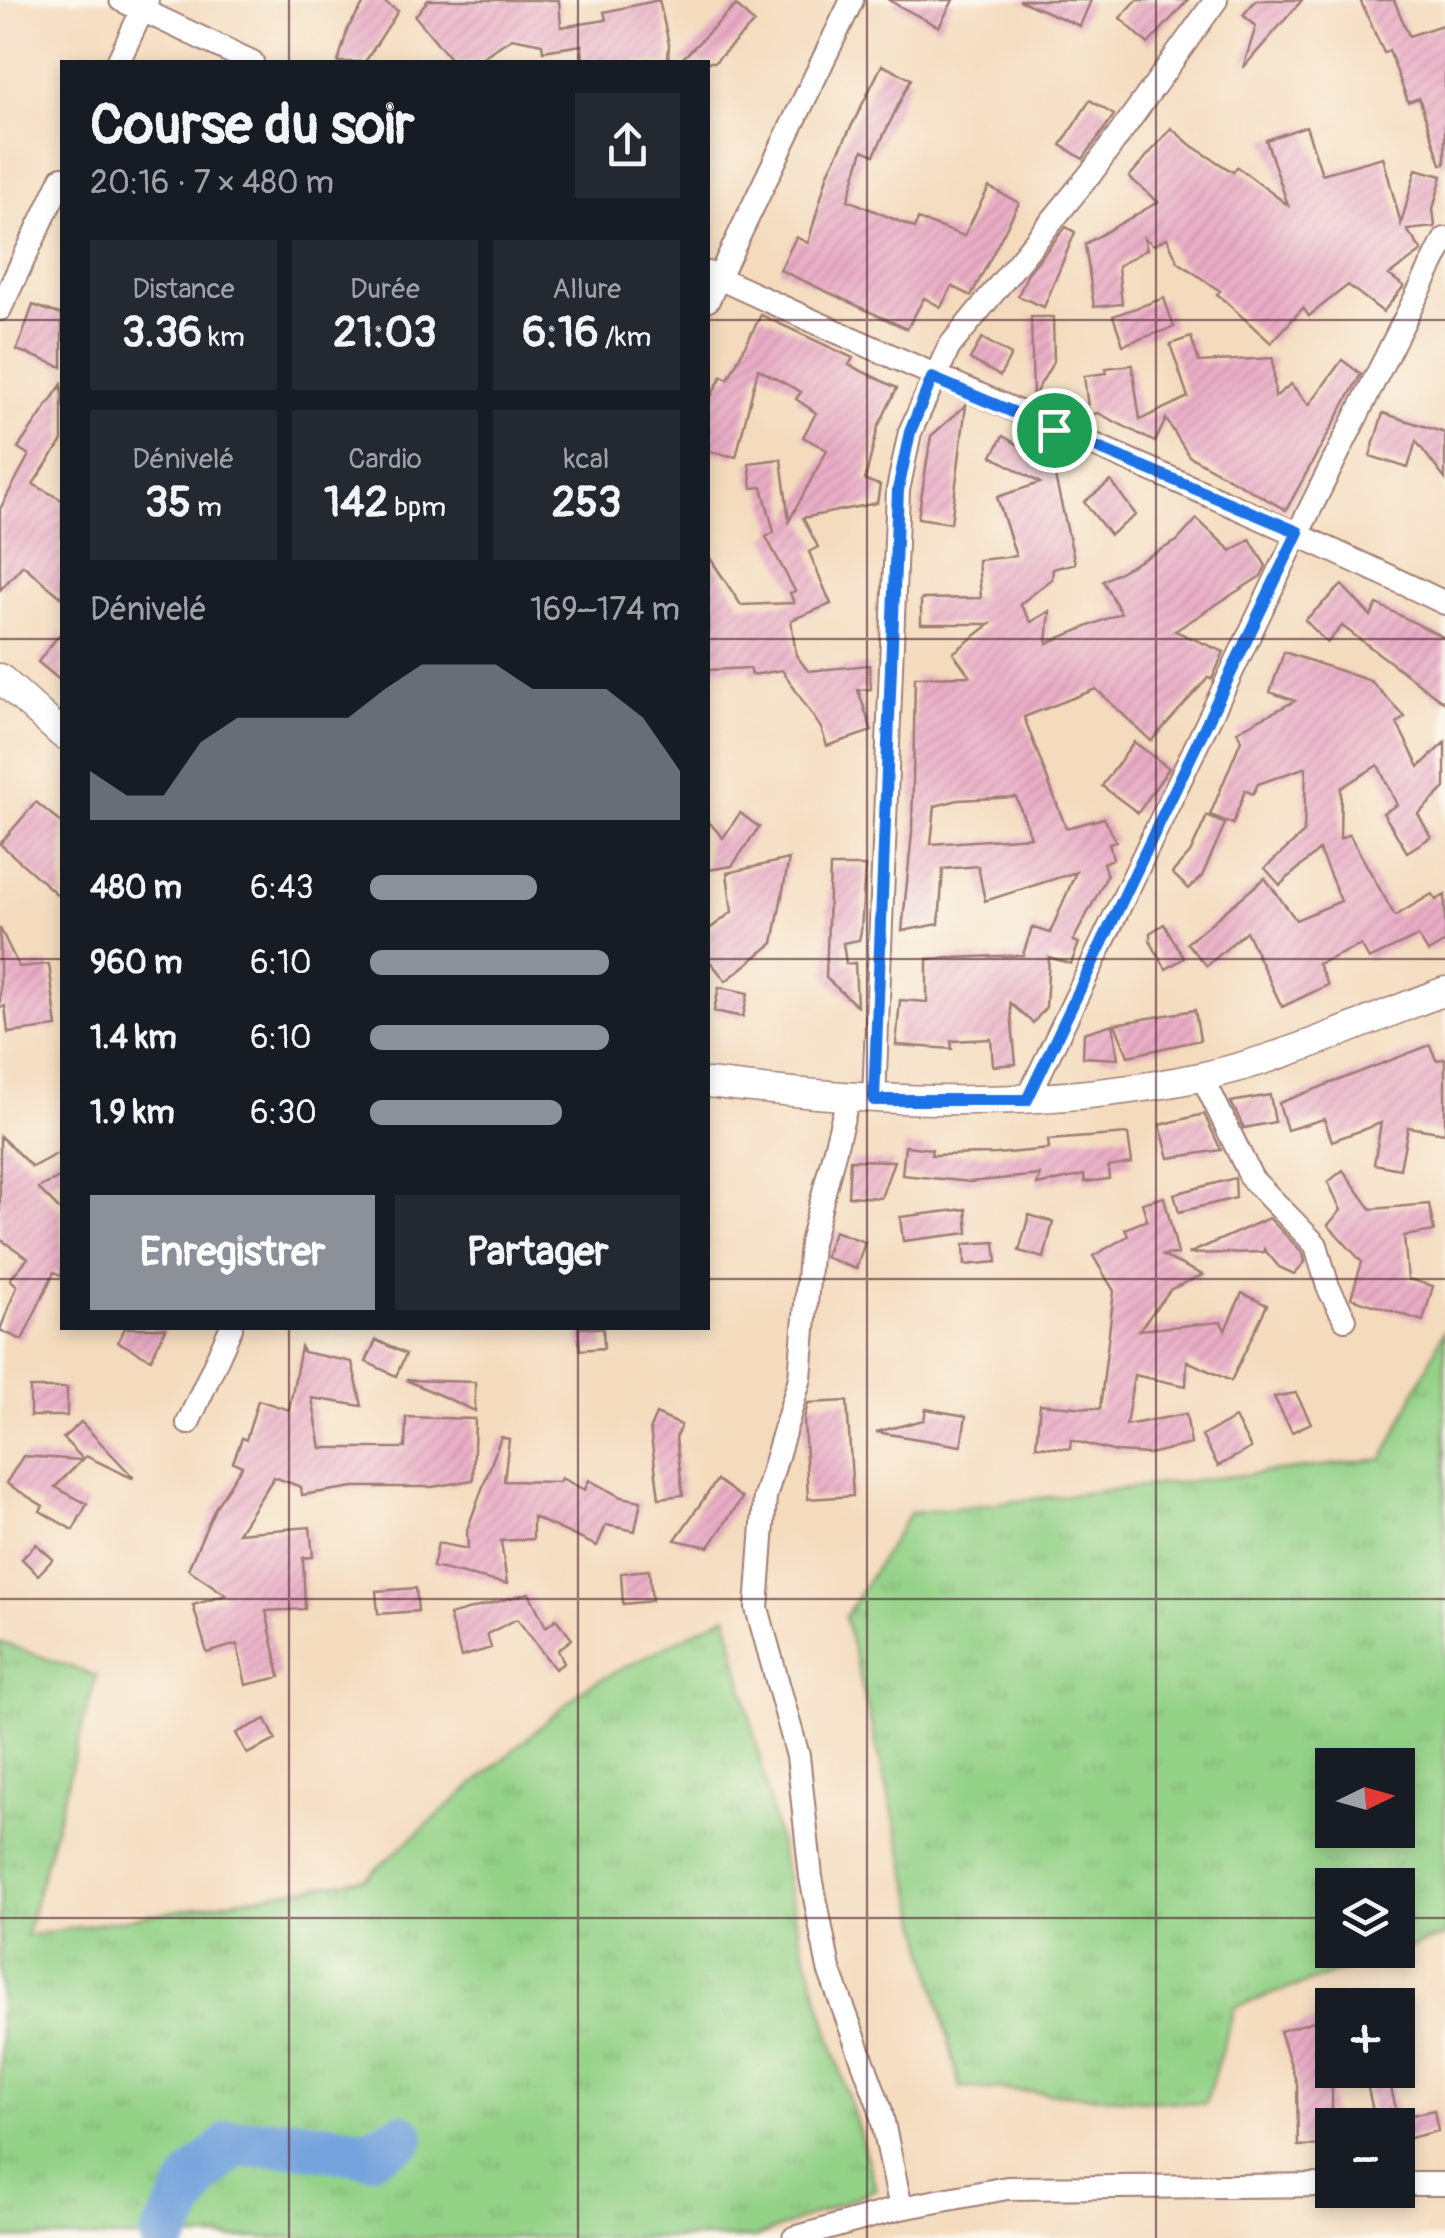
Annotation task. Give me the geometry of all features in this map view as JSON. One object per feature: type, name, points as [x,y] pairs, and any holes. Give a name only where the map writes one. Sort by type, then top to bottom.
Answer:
[{"type":"street","points":[[852,0],[713,276],[932,378],[1298,532],[1445,603]]},
{"type":"street","points":[[901,2208],[880,2108],[829,1968],[811,1877],[798,1756],[757,1608],[765,1497],[800,1378],[811,1243],[861,1099],[898,490],[910,432],[949,347],[1094,168],[1216,0]]},
{"type":"street","points":[[119,60],[137,4],[248,60]]},
{"type":"street","points":[[0,309],[60,182]]},
{"type":"street","points":[[1027,1100],[1298,532],[1445,239]]},
{"type":"street","points":[[0,678],[60,732]]},
{"type":"street","points":[[710,1082],[861,1099],[1027,1100],[1202,1076],[1445,991]]},
{"type":"street","points":[[1202,1076],[1252,1179],[1316,1245],[1328,1287],[1345,1320]]},
{"type":"street","points":[[188,1423],[230,1330]]},
{"type":"street","points":[[1415,2184],[1445,2184]]},
{"type":"street","points":[[794,2238],[901,2208],[1008,2188],[1315,2185]]},
{"type":"green space","points":[[1445,1329],[1445,1936],[1415,1946],[1415,1868],[1315,1868],[1315,1968],[1350,1968],[1235,2007],[1205,2104],[960,2087],[845,1617],[910,1513],[1383,1459]]},
{"type":"green space","points":[[727,1615],[799,1932],[876,2189],[755,2238],[0,2238],[0,1642],[96,1676],[26,1936],[366,1878],[586,1687]]},
{"type":"building","points":[[366,0],[381,0],[398,11],[366,60],[339,60],[348,28]]},
{"type":"building","points":[[428,0],[559,0],[561,27],[606,20],[604,12],[659,0],[669,44],[668,60],[583,60],[582,45],[543,51],[542,44],[512,38],[478,60],[451,60],[415,16]]},
{"type":"building","points":[[888,0],[953,0],[939,27]]},
{"type":"building","points":[[1019,0],[1091,0],[1080,26]]},
{"type":"building","points":[[1137,0],[1188,0],[1148,44],[1120,18]]},
{"type":"building","points":[[1256,0],[1302,0],[1243,68],[1256,26],[1243,15]]},
{"type":"building","points":[[1360,0],[1394,0],[1409,36],[1445,24],[1445,164],[1441,164],[1419,98],[1408,102],[1389,50],[1384,53]]},
{"type":"building","points":[[736,5],[754,23],[715,62],[681,60]]},
{"type":"building","points":[[882,65],[911,79],[874,155],[863,150],[848,200],[915,228],[918,219],[964,236],[989,187],[1019,203],[971,296],[952,286],[941,307],[924,298],[907,329],[780,270],[796,237],[808,243],[828,173]]},
{"type":"building","points":[[1090,100],[1114,115],[1083,159],[1061,145]]},
{"type":"building","points":[[1306,126],[1322,174],[1383,157],[1401,224],[1416,169],[1442,176],[1433,209],[1435,227],[1407,230],[1422,251],[1389,275],[1404,286],[1383,312],[1348,285],[1309,316],[1303,308],[1271,343],[1217,294],[1220,291],[1178,262],[1167,238],[1154,245],[1144,238],[1147,249],[1118,266],[1122,304],[1094,307],[1085,244],[1158,202],[1129,177],[1171,128],[1233,172],[1237,167],[1288,205],[1266,140]]},
{"type":"building","points":[[1066,227],[1075,232],[1044,307],[1018,296],[1028,273]]},
{"type":"building","points":[[1164,298],[1174,327],[1123,345],[1113,316]]},
{"type":"building","points":[[33,305],[60,314],[60,366],[17,350]]},
{"type":"building","points":[[761,315],[853,358],[849,365],[897,388],[878,427],[865,480],[880,485],[877,503],[803,518],[818,547],[809,552],[831,604],[791,620],[796,655],[808,671],[869,665],[871,689],[858,690],[872,731],[827,746],[821,728],[782,670],[752,675],[750,668],[710,670],[710,558],[741,605],[794,603],[790,593],[795,591],[766,537],[774,532],[762,487],[752,488],[749,463],[781,459],[789,521],[827,450],[803,437],[816,413],[796,399],[801,392],[758,369],[736,457],[710,451],[710,398],[722,376],[728,379]]},
{"type":"building","points":[[1031,317],[1053,317],[1054,361],[1033,397]]},
{"type":"building","points":[[1191,337],[1199,362],[1273,358],[1275,397],[1291,384],[1309,405],[1342,360],[1361,374],[1286,510],[1189,456],[1166,419],[1155,442],[1098,413],[1089,415],[1084,376],[1107,373],[1106,368],[1132,365],[1140,420],[1188,397],[1170,344]]},
{"type":"building","points":[[982,338],[1011,355],[1000,376],[970,359]]},
{"type":"building","points":[[60,387],[60,444],[33,484],[60,499],[60,596],[23,565],[0,590],[0,509],[29,455],[18,448]]},
{"type":"building","points":[[966,405],[951,523],[918,518],[931,436]]},
{"type":"building","points":[[1383,413],[1445,433],[1445,479],[1416,441],[1408,468],[1370,456]]},
{"type":"building","points":[[1003,436],[1052,464],[1075,563],[1053,569],[1052,579],[1020,604],[1031,622],[1050,611],[1047,643],[1121,613],[1103,581],[1177,541],[1197,519],[1231,551],[1250,539],[1266,566],[1261,576],[1175,631],[1224,652],[1212,679],[1208,678],[1151,741],[1096,689],[1024,717],[1066,828],[1104,818],[1116,841],[1109,843],[1113,859],[1103,863],[1107,876],[1073,941],[1079,943],[1071,964],[1049,957],[1046,1007],[1033,1023],[1010,1003],[1016,1064],[993,1066],[991,1039],[951,1041],[952,1049],[896,1045],[900,1000],[927,1002],[927,959],[1023,955],[1032,927],[1050,933],[1076,872],[985,901],[978,866],[943,869],[939,924],[902,931],[912,833],[915,677],[970,676],[953,653],[990,624],[921,624],[921,599],[981,598],[978,560],[1016,556],[997,497],[1040,483],[992,456]],"holes":[[[1016,797],[1031,837],[931,844],[935,806],[958,800]]]},
{"type":"building","points":[[1111,481],[1136,515],[1110,535],[1084,502]]},
{"type":"building","points":[[1342,585],[1371,616],[1377,604],[1445,638],[1445,703],[1342,626],[1327,643],[1305,620]]},
{"type":"building","points":[[60,634],[60,680],[38,662]]},
{"type":"building","points":[[1284,652],[1371,681],[1405,717],[1397,723],[1419,767],[1445,742],[1445,788],[1418,814],[1431,837],[1407,852],[1383,813],[1397,805],[1378,765],[1341,788],[1340,839],[1349,834],[1395,916],[1432,894],[1436,900],[1445,895],[1445,942],[1428,952],[1418,936],[1369,959],[1361,945],[1318,964],[1328,985],[1282,1007],[1246,931],[1207,966],[1187,943],[1265,878],[1296,920],[1341,901],[1319,850],[1280,885],[1265,868],[1304,833],[1306,767],[1258,784],[1253,794],[1245,790],[1233,824],[1210,815],[1241,740],[1237,731],[1295,701],[1270,692]]},
{"type":"building","points":[[1134,742],[1169,768],[1138,813],[1102,786]]},
{"type":"building","points":[[36,802],[60,821],[60,897],[0,844]]},
{"type":"building","points":[[740,813],[759,827],[732,866],[710,870],[710,823],[723,838]]},
{"type":"building","points":[[1207,816],[1225,824],[1202,876],[1189,889],[1172,873],[1190,853]]},
{"type":"building","points":[[789,859],[773,943],[726,981],[710,961],[710,928],[732,912],[727,873]]},
{"type":"building","points":[[830,866],[865,866],[859,940],[843,943],[846,964],[855,963],[857,1006],[826,978]]},
{"type":"building","points":[[1164,924],[1184,958],[1166,969],[1150,941],[1150,933]]},
{"type":"building","points":[[0,928],[19,967],[49,964],[57,1027],[8,1033],[5,1006],[0,1008]]},
{"type":"building","points":[[719,987],[748,993],[743,1017],[714,1011]]},
{"type":"building","points":[[1195,1010],[1200,1040],[1128,1056],[1115,1024]]},
{"type":"building","points":[[1113,1024],[1118,1059],[1083,1057],[1084,1033]]},
{"type":"building","points":[[1430,1045],[1436,1060],[1445,1059],[1445,1133],[1408,1127],[1400,1169],[1374,1164],[1381,1123],[1332,1141],[1324,1119],[1287,1130],[1279,1103]]},
{"type":"building","points":[[1270,1095],[1275,1122],[1244,1128],[1231,1102]]},
{"type":"building","points":[[1204,1114],[1221,1150],[1169,1158],[1160,1125]]},
{"type":"building","points":[[1128,1134],[1132,1163],[1108,1167],[1109,1179],[1085,1182],[1084,1175],[1037,1185],[1040,1175],[970,1182],[902,1175],[905,1146],[932,1149],[931,1155],[996,1154],[1049,1149],[1048,1140]]},
{"type":"building","points":[[0,1136],[32,1167],[60,1152],[60,1177],[38,1188],[60,1210],[60,1275],[54,1272],[22,1340],[0,1330],[17,1286],[10,1279],[28,1258],[0,1239]]},
{"type":"building","points":[[850,1160],[894,1161],[881,1198],[848,1196]]},
{"type":"building","points":[[1343,1170],[1371,1209],[1429,1204],[1434,1231],[1404,1236],[1408,1279],[1433,1286],[1423,1321],[1351,1298],[1362,1262],[1328,1225],[1341,1210],[1328,1182]]},
{"type":"building","points":[[1235,1178],[1236,1198],[1179,1212],[1174,1194]]},
{"type":"building","points":[[1164,1197],[1178,1254],[1161,1255],[1203,1275],[1171,1289],[1139,1330],[1221,1322],[1225,1330],[1242,1293],[1267,1305],[1231,1381],[1187,1361],[1186,1386],[1134,1375],[1126,1425],[1186,1414],[1191,1444],[1149,1454],[1116,1452],[1071,1440],[1070,1449],[1036,1446],[1040,1404],[1100,1409],[1114,1291],[1093,1256],[1128,1236],[1125,1229],[1147,1220],[1142,1203]]},
{"type":"building","points":[[966,1209],[968,1233],[903,1241],[900,1217]]},
{"type":"building","points":[[1029,1215],[1053,1222],[1044,1258],[1019,1251]]},
{"type":"building","points":[[1269,1218],[1303,1253],[1305,1262],[1294,1274],[1279,1267],[1264,1249],[1188,1254]]},
{"type":"building","points":[[834,1231],[865,1242],[856,1269],[825,1257]]},
{"type":"building","points":[[995,1242],[997,1262],[965,1265],[964,1244]]},
{"type":"building","points":[[124,1330],[165,1330],[151,1359],[118,1342]]},
{"type":"building","points":[[578,1330],[603,1330],[604,1348],[580,1350]]},
{"type":"building","points":[[376,1340],[406,1354],[396,1376],[366,1362]]},
{"type":"building","points":[[301,1347],[303,1352],[352,1362],[362,1406],[312,1398],[321,1448],[405,1448],[406,1417],[475,1419],[473,1480],[432,1487],[354,1487],[302,1495],[301,1487],[274,1477],[238,1533],[310,1527],[313,1557],[303,1558],[305,1609],[266,1611],[280,1677],[246,1685],[237,1644],[207,1653],[193,1605],[226,1595],[188,1569],[215,1508],[242,1466],[233,1462],[242,1438],[246,1440],[258,1400],[289,1410]]},
{"type":"building","points":[[406,1380],[475,1382],[475,1411]]},
{"type":"building","points":[[30,1388],[67,1388],[67,1416],[30,1416]]},
{"type":"building","points":[[1296,1393],[1311,1423],[1292,1432],[1274,1397]]},
{"type":"building","points":[[847,1401],[853,1496],[808,1499],[804,1419],[808,1403]]},
{"type":"building","points":[[926,1409],[966,1416],[961,1446],[876,1432],[924,1420]]},
{"type":"building","points":[[656,1414],[681,1425],[676,1438],[683,1495],[659,1498],[650,1428]]},
{"type":"building","points":[[1235,1418],[1251,1448],[1218,1466],[1202,1436]]},
{"type":"building","points":[[81,1422],[132,1478],[86,1456],[83,1459],[63,1438]]},
{"type":"building","points":[[501,1437],[509,1439],[504,1481],[559,1482],[561,1478],[585,1490],[589,1480],[621,1497],[641,1501],[635,1531],[606,1525],[597,1546],[533,1517],[533,1539],[501,1541],[507,1584],[433,1567],[438,1543],[468,1549],[467,1530]]},
{"type":"building","points":[[23,1456],[82,1460],[55,1487],[87,1504],[73,1530],[40,1511],[43,1506],[6,1483]]},
{"type":"building","points":[[717,1480],[742,1498],[709,1547],[675,1540]]},
{"type":"building","points":[[36,1544],[53,1559],[38,1575],[22,1559]]},
{"type":"building","points":[[649,1570],[652,1601],[623,1604],[621,1573]]},
{"type":"building","points":[[416,1588],[418,1611],[378,1614],[376,1591]]},
{"type":"building","points":[[529,1593],[546,1627],[556,1619],[572,1639],[558,1650],[564,1663],[555,1669],[517,1619],[487,1634],[491,1648],[461,1657],[449,1615]]},
{"type":"building","points":[[266,1719],[276,1740],[247,1754],[236,1733]]},
{"type":"building","points":[[1315,2021],[1315,2088],[1332,2088],[1332,2108],[1315,2108],[1315,2146],[1298,2146],[1297,2084],[1280,2031]]},
{"type":"building","points":[[1368,2088],[1391,2088],[1396,2108],[1372,2108]]},
{"type":"building","points":[[1434,2110],[1438,2131],[1415,2137],[1415,2114]]},
{"type":"waterway","points":[[164,2238],[196,2180],[233,2144],[296,2142],[369,2153],[401,2137]]},
{"type":"route","points":[[932,378],[1054,430],[1298,532],[1027,1100],[874,1100],[898,490],[910,432],[932,378]]}]
